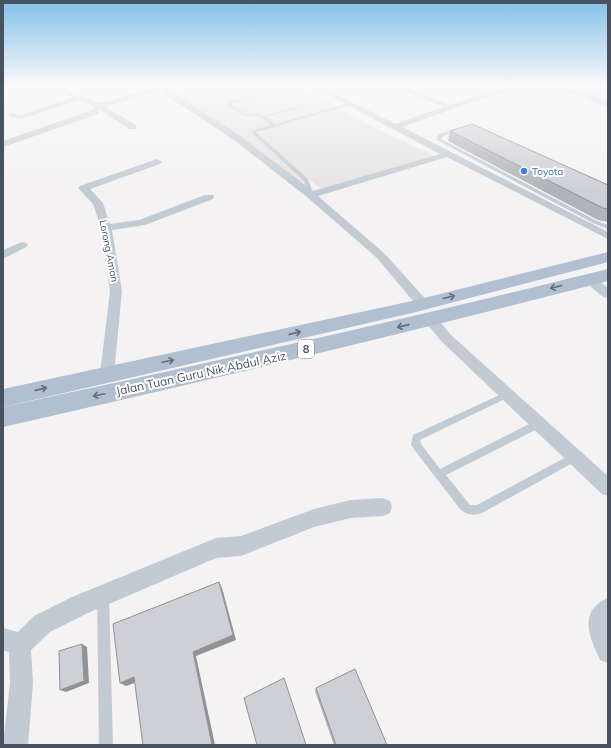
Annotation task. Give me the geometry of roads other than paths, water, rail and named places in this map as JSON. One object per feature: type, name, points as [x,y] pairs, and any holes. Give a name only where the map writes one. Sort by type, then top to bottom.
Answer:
[{"type":"main road","name":"Jalan Tuan Guru Nik Abdul Aziz","points":[[427,312],[608,257]]},
{"type":"main road","name":"Jalan Tuan Guru Nik Abdul Aziz","points":[[3,417],[249,353],[427,312],[599,277]]},
{"type":"main road","name":"Jalan Tuan Guru Nik Abdul Aziz","points":[[3,398],[107,374],[249,353]]},
{"type":"street","points":[[3,144],[72,120]]},
{"type":"street","points":[[122,120],[133,127]]},
{"type":"street","points":[[210,120],[237,138],[312,195],[381,256],[427,312],[446,338],[608,488]]},
{"type":"street","points":[[380,120],[448,154],[522,188],[608,236]]},
{"type":"street","points":[[395,127],[415,120]]},
{"type":"street","points":[[312,195],[448,154]]},
{"type":"street","name":"Lorong Aman","points":[[107,374],[116,291],[106,228],[98,204],[83,188],[157,162]]},
{"type":"street","points":[[106,228],[141,223],[209,197]]},
{"type":"street","points":[[3,255],[22,245]]},
{"type":"street","points":[[599,277],[608,294]]},
{"type":"street","points":[[15,745],[22,682],[11,642],[42,624],[103,594],[216,548],[241,546],[314,518],[351,509],[383,507]]},
{"type":"street","points":[[608,609],[602,613],[598,628],[608,652]]},
{"type":"lane","points":[[267,120],[274,125]]},
{"type":"lane","points":[[293,120],[255,130],[254,133],[306,180],[312,195]]},
{"type":"lane","points":[[464,129],[441,135],[439,140],[522,188],[608,227]]},
{"type":"lane","points":[[506,394],[416,438],[416,445],[464,506],[474,511],[575,457]]},
{"type":"lane","points":[[439,474],[538,424]]},
{"type":"lane","points":[[103,594],[106,745]]},
{"type":"place","name":"Toyota","points":[[524,171]]}]
